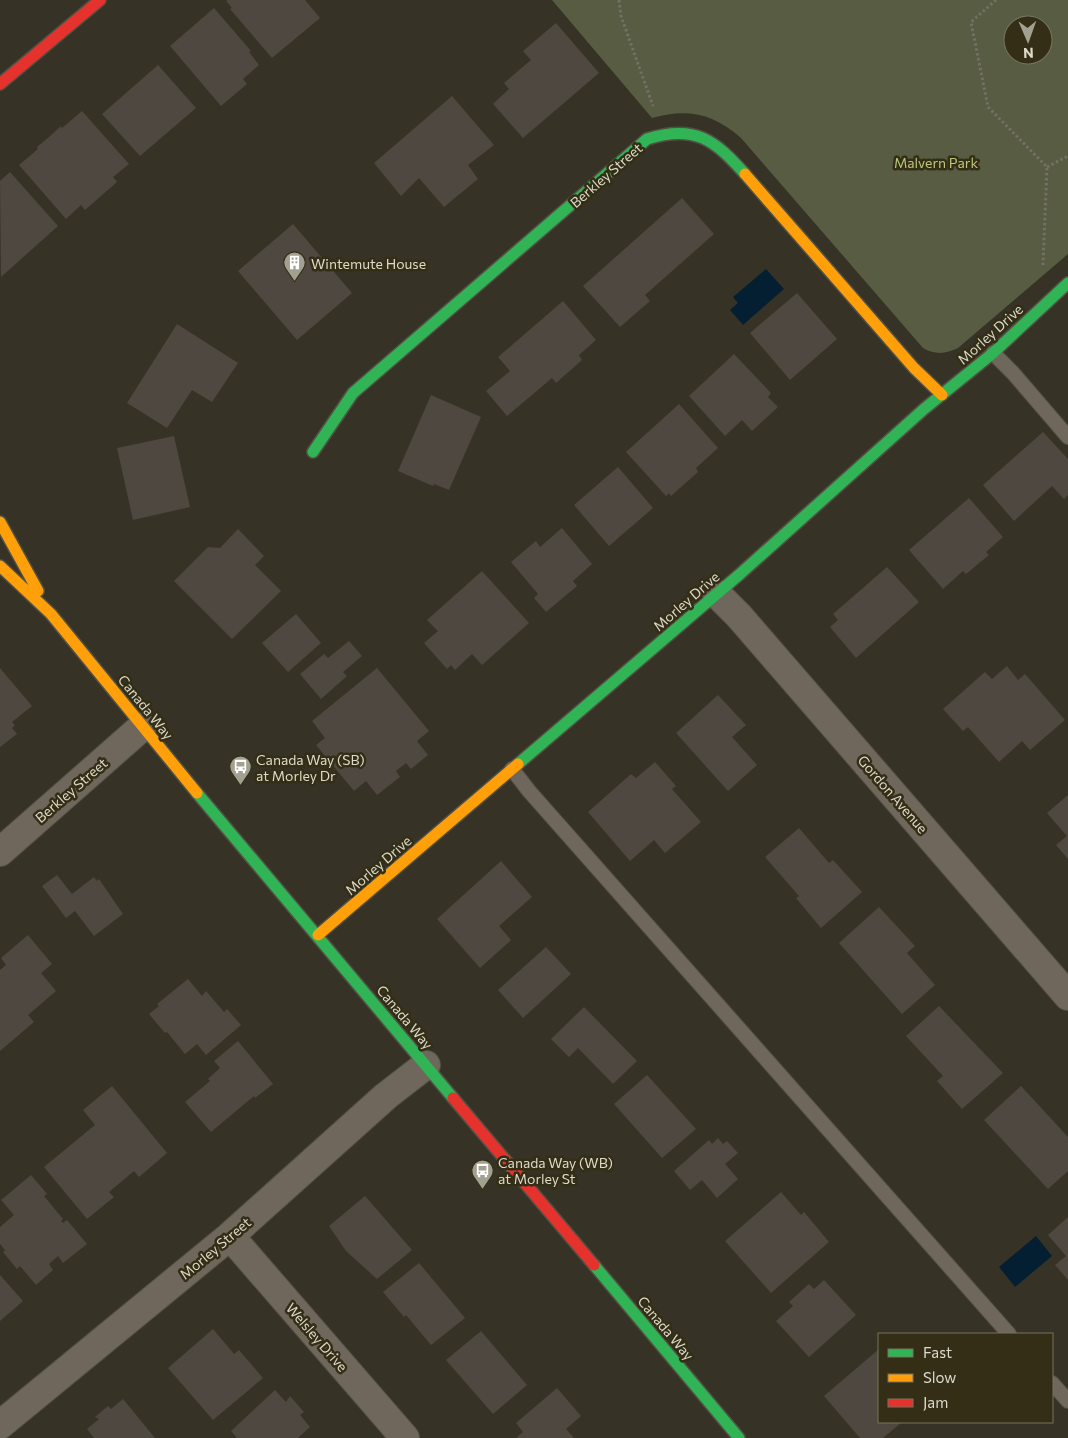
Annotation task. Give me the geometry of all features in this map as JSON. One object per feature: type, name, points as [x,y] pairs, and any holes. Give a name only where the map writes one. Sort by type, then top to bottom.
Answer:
[{"type":"street","points":[[0,84],[100,0]]},
{"type":"street","name":"Berkley Street","points":[[313,452],[353,393],[647,139],[673,133],[689,134],[708,139],[726,152],[914,368],[942,395]]},
{"type":"street","name":"Morley Drive","points":[[318,935],[717,594],[942,395],[993,353],[1068,283]]},
{"type":"street","name":"Canada Way","points":[[0,522],[51,614]]},
{"type":"street","name":"Canada Way","points":[[0,566],[51,614],[142,727],[739,1438]]},
{"type":"street","name":"Gordon Avenue","points":[[717,594],[1068,996]]},
{"type":"street","name":"Berkley Street","points":[[0,852],[142,727]]},
{"type":"street","name":"Morley Street","points":[[0,1425],[230,1236],[386,1096],[426,1065]]},
{"type":"street","name":"Welsley Drive","points":[[230,1236],[405,1438]]},
{"type":"lane","points":[[993,353],[1013,373],[1068,437]]},
{"type":"lane","points":[[512,769],[529,791],[1008,1333]]},
{"type":"lane","points":[[1053,1384],[1068,1401]]},
{"type":"path","points":[[619,0],[621,16],[654,111],[647,139]]},
{"type":"path","points":[[996,0],[970,22],[988,107],[1047,167],[1042,270]]},
{"type":"path","points":[[1047,167],[1068,156]]},
{"type":"green space","name":"Malvern Park","points":[[552,0],[1068,0],[1068,254],[958,348],[949,352],[932,352],[923,348],[741,138],[710,118],[688,113],[652,118]]},
{"type":"water","points":[[766,269],[784,289],[743,325],[730,310],[738,303],[733,297]]},
{"type":"water","points":[[1036,1236],[1052,1256],[1015,1287],[999,1267]]},
{"type":"building","points":[[305,0],[320,18],[272,58],[230,9],[232,8],[226,1]]},
{"type":"building","points":[[214,8],[251,51],[249,52],[259,65],[243,79],[247,84],[221,106],[170,46]]},
{"type":"building","points":[[556,23],[599,73],[523,138],[493,104],[509,89],[504,83],[531,60],[523,51]]},
{"type":"building","points":[[158,65],[196,108],[140,156],[102,114]]},
{"type":"building","points":[[452,96],[494,145],[468,165],[478,179],[444,207],[419,178],[401,196],[374,163]]},
{"type":"building","points":[[82,111],[129,164],[113,177],[117,182],[85,210],[81,205],[66,219],[19,165],[61,126],[62,128]]},
{"type":"building","points":[[10,172],[58,226],[1,277],[0,181]]},
{"type":"building","points":[[682,198],[714,234],[645,295],[650,301],[620,327],[583,286]]},
{"type":"building","name":"Wintemute House","points":[[293,224],[352,293],[297,340],[238,271]]},
{"type":"building","points":[[797,293],[837,339],[790,380],[750,333]]},
{"type":"building","points":[[563,301],[596,340],[579,355],[582,360],[556,383],[552,378],[507,416],[486,391],[510,371],[498,357]]},
{"type":"building","points":[[177,324],[238,363],[212,402],[192,390],[167,428],[127,403]]},
{"type":"building","points":[[734,354],[771,393],[768,397],[778,407],[752,431],[742,420],[725,436],[689,396]]},
{"type":"building","points":[[431,395],[481,417],[449,490],[434,484],[433,486],[398,471]]},
{"type":"building","points":[[679,404],[718,448],[696,468],[698,472],[671,496],[669,493],[666,496],[626,452]]},
{"type":"building","points":[[1043,432],[1068,459],[1068,495],[1064,499],[1052,486],[1014,521],[983,485]]},
{"type":"building","points":[[174,436],[190,507],[133,520],[117,448]]},
{"type":"building","points":[[618,467],[653,508],[609,546],[574,505]]},
{"type":"building","points":[[969,498],[1003,537],[986,552],[989,555],[966,574],[963,571],[943,589],[909,550]]},
{"type":"building","points":[[562,528],[592,564],[573,581],[577,586],[546,612],[534,598],[538,594],[511,562],[536,541],[540,547]]},
{"type":"building","points":[[238,529],[264,556],[255,565],[281,591],[232,639],[174,581],[208,547],[220,548]]},
{"type":"building","points":[[887,567],[919,602],[856,658],[830,627],[838,620],[833,614]]},
{"type":"building","points":[[482,571],[529,623],[482,665],[472,654],[455,670],[451,665],[447,669],[424,643],[438,631],[427,620]]},
{"type":"building","points":[[296,614],[321,643],[288,672],[262,643]]},
{"type":"building","points":[[349,641],[362,656],[343,672],[347,676],[321,699],[300,674],[324,654],[328,658]]},
{"type":"building","points":[[1007,666],[1018,680],[1025,674],[1065,720],[1030,750],[1022,741],[999,762],[968,727],[963,731],[943,709],[985,672],[992,679]]},
{"type":"building","points":[[0,668],[32,706],[12,722],[15,725],[12,728],[17,734],[0,747]]},
{"type":"building","points":[[377,668],[429,731],[417,741],[428,755],[411,769],[406,763],[396,771],[400,777],[377,795],[366,781],[354,791],[316,745],[325,738],[312,721]]},
{"type":"building","points":[[718,695],[746,725],[732,737],[757,765],[728,791],[676,733]]},
{"type":"building","points":[[655,762],[676,786],[672,789],[701,822],[665,853],[654,840],[630,861],[588,812],[631,774],[636,778]]},
{"type":"building","points":[[1068,795],[1068,859],[1056,845],[1067,836],[1047,813]]},
{"type":"building","points":[[799,828],[829,863],[833,860],[862,892],[821,928],[796,898],[799,896],[765,857]]},
{"type":"building","points":[[501,861],[532,897],[499,926],[511,940],[480,968],[437,919]]},
{"type":"building","points":[[57,875],[72,894],[94,877],[97,881],[99,879],[123,914],[94,936],[75,911],[66,918],[42,886]]},
{"type":"building","points":[[879,907],[915,946],[907,953],[935,985],[902,1014],[839,943]]},
{"type":"building","points":[[28,935],[52,964],[41,973],[56,991],[28,1015],[34,1022],[0,1051],[0,970],[6,965],[1,958]]},
{"type":"building","points":[[546,947],[571,974],[523,1018],[498,990]]},
{"type":"building","points":[[188,979],[202,996],[206,991],[224,1012],[227,1009],[241,1025],[206,1055],[197,1044],[185,1054],[149,1014],[159,1006],[157,1004]]},
{"type":"building","points":[[939,1006],[1003,1073],[962,1109],[937,1081],[943,1076],[906,1036]]},
{"type":"building","points":[[584,1007],[637,1061],[613,1084],[578,1048],[569,1057],[551,1039]]},
{"type":"building","points":[[238,1041],[273,1084],[255,1098],[254,1096],[211,1132],[185,1102],[210,1081],[208,1079],[220,1068],[214,1061]]},
{"type":"building","points":[[647,1075],[696,1129],[662,1158],[614,1104]]},
{"type":"building","points":[[112,1086],[167,1153],[139,1177],[134,1171],[109,1192],[114,1197],[87,1219],[44,1167],[95,1125],[83,1110]]},
{"type":"building","points":[[1021,1086],[1068,1137],[1068,1171],[1048,1189],[984,1120]]},
{"type":"building","points":[[718,1138],[723,1144],[727,1141],[738,1153],[725,1164],[738,1179],[717,1198],[702,1180],[690,1190],[674,1171],[709,1140],[712,1144]]},
{"type":"building","points":[[31,1175],[47,1194],[44,1196],[63,1219],[61,1221],[63,1223],[67,1220],[87,1244],[63,1263],[58,1256],[49,1264],[53,1270],[36,1285],[20,1266],[17,1269],[3,1252],[5,1250],[0,1244],[0,1227],[14,1215],[1,1200]]},
{"type":"building","points":[[781,1192],[801,1215],[804,1212],[829,1242],[771,1293],[725,1241]]},
{"type":"building","points":[[365,1196],[412,1250],[377,1279],[346,1251],[329,1226]]},
{"type":"building","points":[[1068,1217],[1068,1280],[1055,1265],[1066,1256],[1048,1235]]},
{"type":"building","points":[[419,1263],[465,1318],[431,1345],[406,1315],[404,1317],[383,1292]]},
{"type":"building","points":[[0,1275],[23,1301],[0,1321]]},
{"type":"building","points":[[824,1280],[856,1315],[809,1357],[776,1321],[793,1306],[789,1302],[809,1284],[814,1289]]},
{"type":"building","points":[[213,1329],[234,1354],[239,1350],[263,1378],[213,1420],[168,1368]]},
{"type":"building","points":[[481,1331],[527,1385],[493,1414],[446,1360]]},
{"type":"building","points":[[878,1350],[878,1423],[901,1423],[883,1438],[860,1438],[824,1396]]},
{"type":"building","points":[[557,1388],[581,1416],[566,1429],[574,1438],[516,1438],[523,1432],[516,1423]]},
{"type":"building","points":[[275,1390],[286,1402],[290,1396],[304,1412],[300,1415],[310,1427],[298,1438],[237,1438],[231,1431]]},
{"type":"building","points":[[123,1399],[155,1438],[94,1438],[87,1429],[99,1419],[95,1417],[108,1406],[111,1409]]},
{"type":"traffic: fast","points":[[313,452],[353,393],[647,139],[678,133],[702,138],[723,152],[745,174]]},
{"type":"traffic: fast","points":[[518,764],[740,574],[924,409],[993,353],[1068,283]]},
{"type":"traffic: fast","points":[[197,793],[453,1098]]},
{"type":"traffic: fast","points":[[594,1265],[739,1438]]},
{"type":"traffic: slow","points":[[745,174],[914,368],[942,395]]},
{"type":"traffic: slow","points":[[0,522],[38,591]]},
{"type":"traffic: slow","points":[[0,566],[51,614],[197,793]]},
{"type":"traffic: slow","points":[[318,935],[518,764]]},
{"type":"traffic: jam","points":[[0,84],[100,0]]},
{"type":"traffic: jam","points":[[453,1098],[594,1265]]},
{"type":"place","name":"Wintemute House","points":[[295,282]]},
{"type":"place","name":"Canada Way (SB) at Morley Dr","points":[[240,786]]},
{"type":"place","name":"Canada Way (WB) at Morley St","points":[[482,1189]]}]
